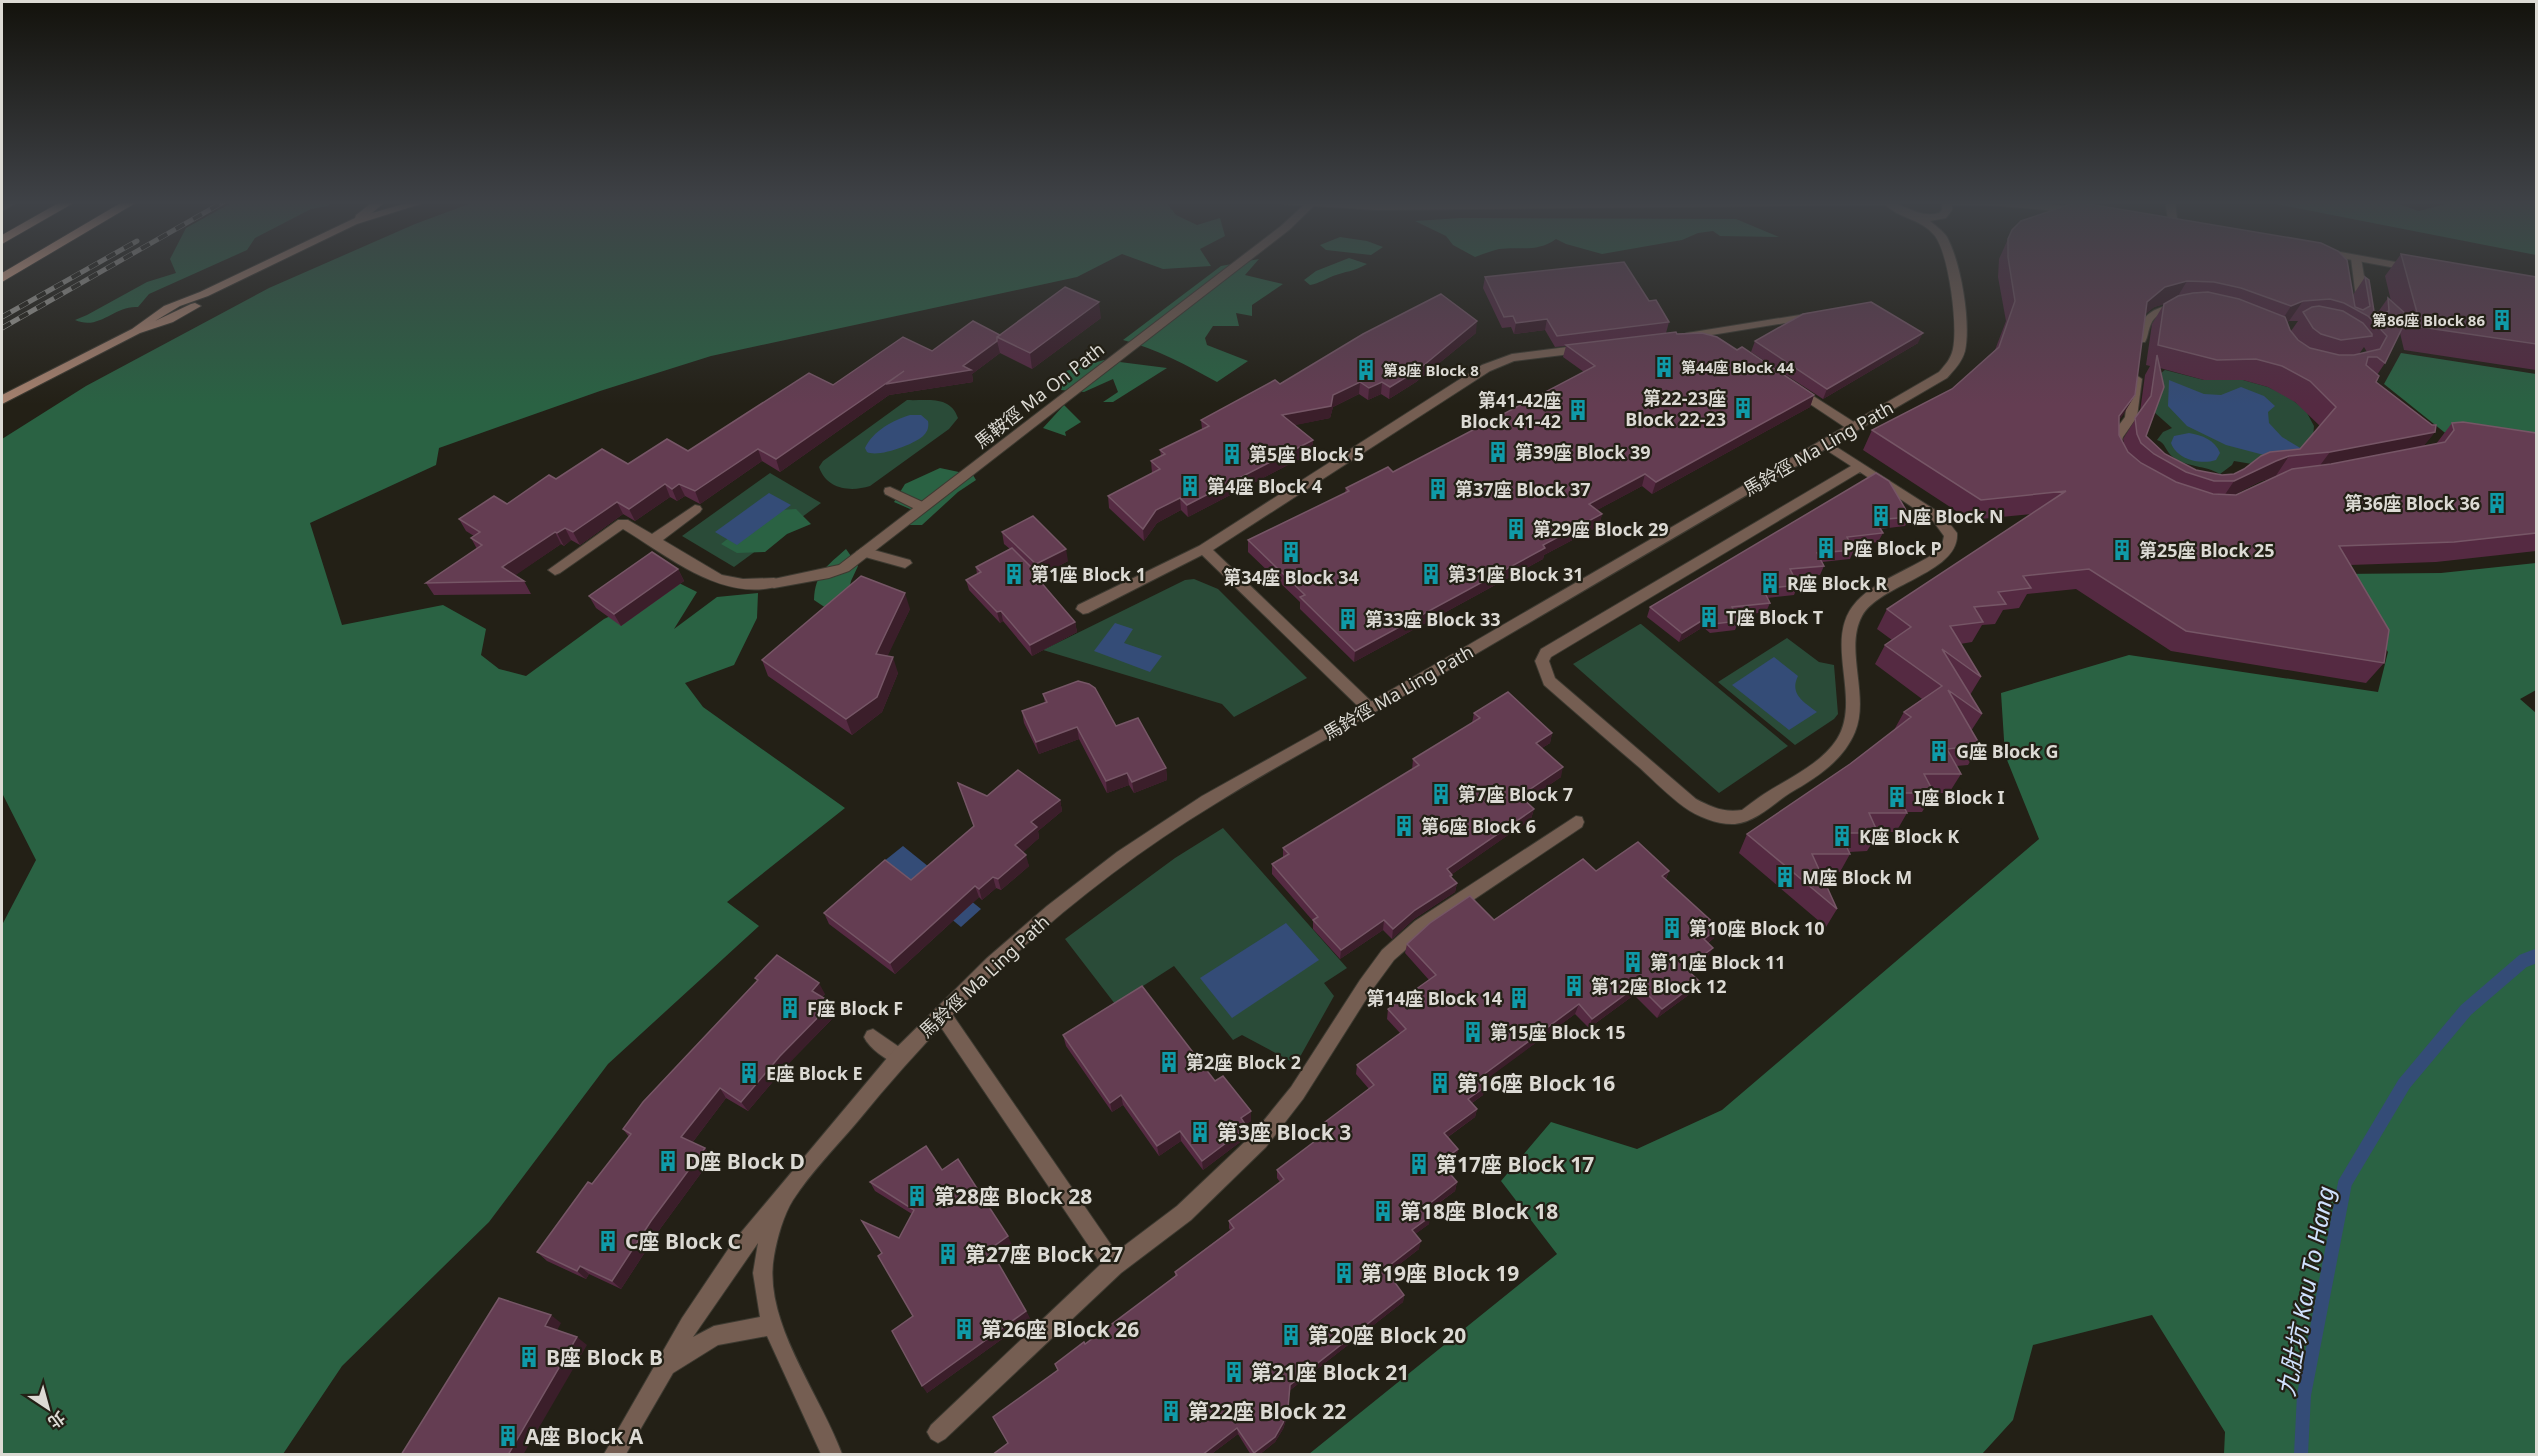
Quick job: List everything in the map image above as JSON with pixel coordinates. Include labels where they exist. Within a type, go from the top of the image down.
[{"type":"highway","points":[[2,278],[17,269]]},
{"type":"main road","points":[[2,400],[136,331],[168,320],[196,305],[204,294],[256,269]]},
{"type":"street","name":"馬鞍徑 Ma On Path","points":[[555,570],[623,523],[718,579],[743,584],[774,583],[829,573],[844,567],[1232,269]]},
{"type":"street","name":"馬鈴徑 Ma Ling Path","points":[[614,1455],[664,1367],[713,1287],[740,1249],[898,1057],[1002,955],[1053,911],[1123,857],[1208,800],[1370,709],[1942,375],[1956,360],[1961,343],[1962,324],[1950,269]]},
{"type":"street","points":[[2358,269],[2365,318]]},
{"type":"street","points":[[2418,269],[2424,270]]},
{"type":"street","points":[[2118,459],[2114,452],[2114,441],[2118,432],[2128,425],[2131,416],[2144,322],[2163,308],[2193,307]]},
{"type":"street","points":[[1677,337],[1825,314]]},
{"type":"street","points":[[1711,333],[1730,346]]},
{"type":"street","points":[[1083,609],[1204,549],[1486,368],[1512,358],[1596,347]]},
{"type":"street","points":[[1788,384],[1853,427]]},
{"type":"street","points":[[1824,444],[1938,518],[1948,528],[1951,545],[1942,556],[1869,597],[1858,608],[1849,636],[1852,713],[1849,729],[1835,752],[1745,815],[1718,817],[1702,811],[1550,681],[1542,661],[1546,653],[1859,467]]},
{"type":"street","points":[[890,491],[922,507]]},
{"type":"street","points":[[654,540],[696,509]]},
{"type":"street","points":[[1204,549],[1370,709]]},
{"type":"street","points":[[863,552],[905,563]]},
{"type":"street","points":[[938,1432],[1114,1266],[1184,1213],[1258,1142],[1297,1093],[1366,985],[1388,956],[1421,926],[1576,822]]},
{"type":"street","points":[[942,1014],[1114,1266]]},
{"type":"street","points":[[873,1037],[898,1057]]},
{"type":"street","name":"馬鈴徑 Ma Ling Path","points":[[783,1198],[766,1246],[763,1282],[774,1324],[832,1455]]},
{"type":"street","name":"馬鈴徑 Ma Ling Path","points":[[664,1367],[714,1336],[774,1324]]},
{"type":"green space","points":[[174,269],[205,269],[149,294],[138,307],[129,307],[92,322],[84,323],[75,320],[147,282],[176,273]]},
{"type":"green space","points":[[312,269],[1093,269],[1077,277],[711,356],[600,391],[439,448],[436,465],[310,523],[342,625],[443,605],[486,629],[481,655],[499,669],[526,676],[604,619],[679,583],[697,592],[674,629],[717,597],[758,593],[757,618],[734,665],[685,683],[703,707],[845,808],[727,902],[759,926],[608,1064],[489,1222],[342,1366],[283,1454],[2,1454],[2,925],[36,860],[2,793],[2,439],[86,386],[269,288]]},
{"type":"green space","points":[[1217,269],[1250,269],[1245,275],[1283,284],[1252,305],[1252,316],[1236,313],[1239,326],[1213,326],[1205,338],[1207,345],[1248,361],[1217,382],[1160,353],[1123,340]]},
{"type":"green space","points":[[1358,269],[1310,285],[1304,280],[1316,271]]},
{"type":"green space","points":[[2401,353],[2536,374],[2536,450],[2449,436],[2384,384]]},
{"type":"green space","points":[[1104,360],[1167,368],[1113,402],[1103,402],[1118,392],[1113,379],[1084,392],[1061,390],[1066,371]]},
{"type":"green space","points":[[2165,370],[2204,380],[2243,380],[2268,387],[2289,397],[2306,411],[2314,426],[2313,437],[2328,455],[2258,465],[2234,461],[2220,474],[2179,461],[2170,455],[2162,443],[2157,440],[2163,432],[2172,428],[2154,412],[2156,377]]},
{"type":"green space","points":[[907,400],[944,402],[950,406],[958,418],[949,429],[870,486],[848,489],[828,481],[819,467],[823,461]]},
{"type":"green space","points":[[1064,405],[1081,422],[1065,432],[1066,436],[1043,428]]},
{"type":"green space","points":[[940,468],[973,475],[976,480],[958,492],[922,525],[909,525],[910,509],[894,502],[905,484]]},
{"type":"green space","points":[[770,473],[821,503],[734,567],[682,536]]},
{"type":"green space","points":[[796,509],[811,524],[787,534],[765,552],[737,553],[721,544],[763,511]]},
{"type":"green space","points":[[846,549],[858,566],[851,581],[846,602],[826,608],[814,600],[817,583],[823,571]]},
{"type":"green space","points":[[2536,563],[2536,690],[2520,699],[2536,713],[2536,1454],[2224,1454],[2225,1432],[2152,1315],[2033,1345],[2013,1420],[1982,1454],[1309,1454],[1557,1254],[1501,1181],[1551,1122],[1637,1149],[1722,1110],[2039,839],[2005,755],[2001,693],[2129,655],[2378,692],[2388,652],[2355,601],[2341,574],[2441,573]]},
{"type":"green space","points":[[1194,579],[1218,589],[1307,678],[1234,717],[1222,704],[1043,650],[1185,580]]},
{"type":"green space","points":[[1640,624],[1788,746],[1719,793],[1573,664]]},
{"type":"green space","points":[[1787,638],[1819,662],[1834,665],[1838,714],[1795,745],[1718,682]]},
{"type":"green space","points":[[1223,828],[1347,968],[1324,983],[1334,996],[1296,1064],[1242,1035],[1233,1040],[1174,966],[1115,1004],[1065,939],[1175,858]]},
{"type":"water","points":[[2169,380],[2204,394],[2221,395],[2241,387],[2264,396],[2275,406],[2268,412],[2269,423],[2282,437],[2302,449],[2264,455],[2226,445],[2187,426],[2168,406]]},
{"type":"water","points":[[910,415],[921,415],[928,421],[928,428],[920,439],[897,449],[879,453],[867,452],[865,448],[878,431]]},
{"type":"water","points":[[2189,433],[2211,441],[2218,448],[2220,453],[2216,460],[2203,462],[2190,460],[2178,454],[2171,443],[2174,436]]},
{"type":"water","points":[[769,493],[791,505],[737,545],[715,532]]},
{"type":"water","points":[[1115,623],[1133,629],[1124,643],[1162,656],[1150,672],[1094,651]]},
{"type":"water","points":[[1774,657],[1798,676],[1795,688],[1799,697],[1817,712],[1789,730],[1732,685]]},
{"type":"water","points":[[903,846],[981,909],[961,927],[883,862]]},
{"type":"water","points":[[1286,923],[1319,960],[1232,1018],[1200,978]]},
{"type":"building","points":[[1560,269],[1628,269],[1649,301],[1656,300],[1669,322],[1557,336],[1547,319],[1516,323],[1513,316],[1504,317],[1485,277]]},
{"type":"building","points":[[2010,269],[2349,269],[2355,307],[2363,310],[2370,306],[2365,277],[2369,280],[2374,311],[2382,314],[2389,311],[2388,298],[2408,316],[2385,363],[2377,357],[2368,357],[2366,365],[2379,376],[2376,382],[2432,425],[2436,425],[2435,432],[2330,452],[2289,456],[2234,481],[2214,481],[2186,472],[2154,454],[2141,443],[2135,418],[2151,396],[2157,355],[2164,387],[2146,436],[2165,454],[2196,470],[2222,475],[2234,474],[2270,452],[2300,449],[2336,407],[2310,381],[2282,366],[2256,359],[2217,360],[2158,345],[2164,304],[2178,296],[2208,292],[2239,299],[2285,317],[2290,330],[2298,340],[2310,348],[2339,355],[2354,355],[2380,349],[2387,336],[2368,316],[2344,303],[2330,299],[2303,301],[2291,306],[2241,288],[2214,282],[2187,281],[2165,287],[2147,302],[2135,395],[2119,416],[2119,435],[2128,452],[2141,463],[2176,482],[2213,494],[2236,495],[2292,469],[2331,464],[2445,442],[2454,430],[2452,423],[2463,422],[2536,433],[2536,533],[2454,542],[2339,546],[2389,630],[2384,663],[2186,631],[2089,569],[2023,576],[2031,588],[1998,592],[2006,604],[1974,607],[1983,622],[1950,626],[1981,677],[1942,649],[1982,714],[1948,690],[1980,745],[1947,749],[1961,774],[1924,774],[1934,793],[1897,793],[1907,813],[1869,813],[1878,833],[1840,833],[1850,854],[1812,854],[1837,909],[1747,834],[1850,764],[1911,717],[1904,712],[1942,686],[1885,645],[1911,627],[1887,609],[2066,491],[1981,500],[1872,430],[1952,389],[1999,347],[2015,301]]},
{"type":"building","points":[[2405,269],[2489,269],[2536,277],[2536,344],[2421,327]]},
{"type":"building","points":[[1065,287],[1099,302],[1030,353],[997,337]]},
{"type":"building","points":[[1441,294],[1477,321],[1418,370],[1390,387],[1382,382],[1369,388],[1360,382],[1333,395],[1331,406],[1282,415],[1313,440],[1187,505],[1180,498],[1156,510],[1143,529],[1108,496],[1160,469],[1151,461],[1165,454],[1160,450],[1209,426],[1201,420],[1275,380],[1280,384],[1363,334]]},
{"type":"building","points":[[1871,302],[1923,333],[1827,389],[1755,341],[1803,314]]},
{"type":"building","points":[[2319,306],[2343,311],[2363,323],[2372,336],[2341,340],[2321,334],[2313,328],[2303,312]]},
{"type":"building","points":[[973,321],[1000,335],[997,341],[963,366],[971,370],[886,384],[904,371],[776,459],[758,449],[695,491],[679,484],[672,489],[665,484],[629,509],[617,502],[573,532],[565,528],[555,532],[502,567],[524,581],[426,583],[482,545],[471,538],[480,532],[459,519],[494,496],[507,504],[549,475],[556,479],[602,449],[628,464],[667,439],[688,451],[809,373],[833,385],[903,337],[932,351]]},
{"type":"building","points":[[1676,332],[1677,334],[1702,333],[1717,337],[1737,350],[1742,347],[1814,395],[1656,482],[1645,474],[1589,504],[1602,514],[1543,545],[1545,548],[1355,651],[1300,597],[1305,595],[1248,540],[1349,491],[1346,488],[1388,467],[1393,472],[1595,366],[1566,345]]},
{"type":"building","points":[[1876,473],[1889,481],[1910,517],[1875,520],[1883,533],[1847,537],[1854,550],[1817,553],[1824,566],[1790,569],[1798,585],[1763,589],[1770,603],[1732,607],[1739,621],[1713,624],[1706,618],[1682,633],[1650,607]]},
{"type":"building","points":[[1033,516],[1066,549],[1036,564],[1002,532]]},
{"type":"building","points":[[1012,548],[1042,578],[1039,580],[1075,622],[1030,645],[1001,611],[997,612],[966,580],[981,572],[976,567]]},
{"type":"building","points":[[652,552],[678,569],[614,614],[589,596]]},
{"type":"building","points":[[861,576],[905,593],[876,654],[893,657],[877,697],[846,719],[762,660]]},
{"type":"building","points":[[1078,681],[1095,688],[1116,726],[1138,718],[1166,768],[1132,782],[1127,773],[1106,781],[1077,727],[1036,742],[1022,711],[1047,702],[1043,694]]},
{"type":"building","points":[[1508,692],[1552,733],[1536,743],[1563,767],[1520,796],[1534,809],[1447,869],[1457,883],[1415,910],[1393,929],[1384,920],[1341,950],[1313,920],[1318,917],[1272,864],[1289,854],[1283,848],[1419,765],[1413,759],[1480,718],[1474,713]]},
{"type":"building","points":[[1018,770],[1060,800],[1031,822],[1037,827],[1015,845],[1026,855],[998,879],[993,877],[979,889],[975,886],[890,963],[824,913],[885,860],[911,880],[974,826],[958,783],[987,796]]},
{"type":"building","points":[[1638,842],[1669,871],[1662,876],[1719,928],[1704,939],[1713,948],[1685,968],[1699,981],[1662,1009],[1638,985],[1592,1019],[1579,1004],[1479,1078],[1486,1086],[1468,1099],[1477,1109],[1444,1133],[1458,1149],[1440,1162],[1457,1182],[1424,1208],[1431,1216],[1412,1230],[1421,1241],[1385,1269],[1404,1295],[1290,1385],[1288,1408],[1275,1437],[1254,1453],[1237,1428],[1202,1455],[992,1455],[1008,1443],[993,1417],[1058,1370],[1055,1364],[1177,1275],[1175,1272],[1234,1228],[1229,1221],[1284,1179],[1277,1170],[1327,1132],[1321,1125],[1374,1085],[1357,1065],[1406,1029],[1388,1009],[1436,975],[1407,944],[1430,923],[1470,896],[1494,920],[1583,859],[1596,871]]},
{"type":"building","points":[[777,955],[819,983],[812,991],[832,1003],[780,1056],[741,1102],[720,1088],[681,1137],[705,1148],[651,1221],[612,1281],[580,1266],[577,1271],[537,1252],[588,1182],[592,1184],[631,1134],[623,1129],[643,1102],[758,980],[755,978]]},
{"type":"building","points":[[1142,986],[1215,1081],[1223,1076],[1251,1111],[1241,1118],[1247,1127],[1202,1161],[1180,1131],[1157,1146],[1121,1095],[1110,1103],[1063,1035]]},
{"type":"building","points":[[926,1146],[942,1170],[958,1159],[1008,1236],[990,1249],[1026,1311],[922,1386],[892,1331],[913,1316],[878,1256],[882,1253],[862,1221],[899,1238],[914,1210],[870,1182]]},
{"type":"building","points":[[499,1298],[551,1315],[545,1326],[577,1337],[508,1455],[401,1455]]},
{"type":"waterway","name":"九肚坑 Kau To Hang","points":[[2301,1454],[2304,1395],[2345,1183],[2404,1084],[2466,1010],[2523,961],[2536,956]]},
{"type":"railway","points":[[2,317],[87,269]]},
{"type":"railway","points":[[2,328],[106,269]]},
{"type":"place","name":"第86座 Block 86","points":[[2502,320]]},
{"type":"place","name":"第44座 Block 44","points":[[1664,367]]},
{"type":"place","name":"第8座 Block 8","points":[[1366,370]]},
{"type":"place","name":"第22-23座 Block 22-23","points":[[1743,408]]},
{"type":"place","name":"第41-42座 Block 41-42","points":[[1578,410]]},
{"type":"place","name":"第39座 Block 39","points":[[1498,452]]},
{"type":"place","name":"第5座 Block 5","points":[[1232,454]]},
{"type":"place","name":"第4座 Block 4","points":[[1190,486]]},
{"type":"place","name":"第37座 Block 37","points":[[1438,489]]},
{"type":"place","name":"第36座 Block 36","points":[[2497,503]]},
{"type":"place","name":"N座 Block N","points":[[1881,516]]},
{"type":"place","name":"第29座 Block 29","points":[[1516,529]]},
{"type":"place","name":"P座 Block P","points":[[1826,548]]},
{"type":"place","name":"第25座 Block 25","points":[[2122,550]]},
{"type":"place","name":"第34座 Block 34","points":[[1291,552]]},
{"type":"place","name":"第1座 Block 1","points":[[1014,574]]},
{"type":"place","name":"第31座 Block 31","points":[[1431,574]]},
{"type":"place","name":"R座 Block R","points":[[1770,583]]},
{"type":"place","name":"T座 Block T","points":[[1709,617]]},
{"type":"place","name":"第33座 Block 33","points":[[1348,619]]},
{"type":"place","name":"G座 Block G","points":[[1939,751]]},
{"type":"place","name":"第7座 Block 7","points":[[1441,794]]},
{"type":"place","name":"I座 Block I","points":[[1897,797]]},
{"type":"place","name":"第6座 Block 6","points":[[1404,826]]},
{"type":"place","name":"K座 Block K","points":[[1842,836]]},
{"type":"place","name":"M座 Block M","points":[[1785,877]]},
{"type":"place","name":"第10座 Block 10","points":[[1672,928]]},
{"type":"place","name":"第11座 Block 11","points":[[1633,962]]},
{"type":"place","name":"第12座 Block 12","points":[[1574,986]]},
{"type":"place","name":"第14座 Block 14","points":[[1519,998]]},
{"type":"place","name":"F座 Block F","points":[[790,1008]]},
{"type":"place","name":"第15座 Block 15","points":[[1473,1032]]},
{"type":"place","name":"第2座 Block 2","points":[[1169,1062]]},
{"type":"place","name":"E座 Block E","points":[[749,1073]]},
{"type":"place","name":"第16座 Block 16","points":[[1440,1083]]},
{"type":"place","name":"第3座 Block 3","points":[[1200,1132]]},
{"type":"place","name":"D座 Block D","points":[[668,1161]]},
{"type":"place","name":"第17座 Block 17","points":[[1419,1164]]},
{"type":"place","name":"第28座 Block 28","points":[[917,1196]]},
{"type":"place","name":"第18座 Block 18","points":[[1383,1211]]},
{"type":"place","name":"C座 Block C","points":[[608,1241]]},
{"type":"place","name":"第27座 Block 27","points":[[948,1254]]},
{"type":"place","name":"第19座 Block 19","points":[[1344,1273]]},
{"type":"place","name":"第26座 Block 26","points":[[964,1329]]},
{"type":"place","name":"第20座 Block 20","points":[[1291,1335]]},
{"type":"place","name":"B座 Block B","points":[[529,1357]]},
{"type":"place","name":"第21座 Block 21","points":[[1234,1372]]},
{"type":"place","name":"第22座 Block 22","points":[[1171,1411]]},
{"type":"place","name":"A座 Block A","points":[[508,1436]]}]
